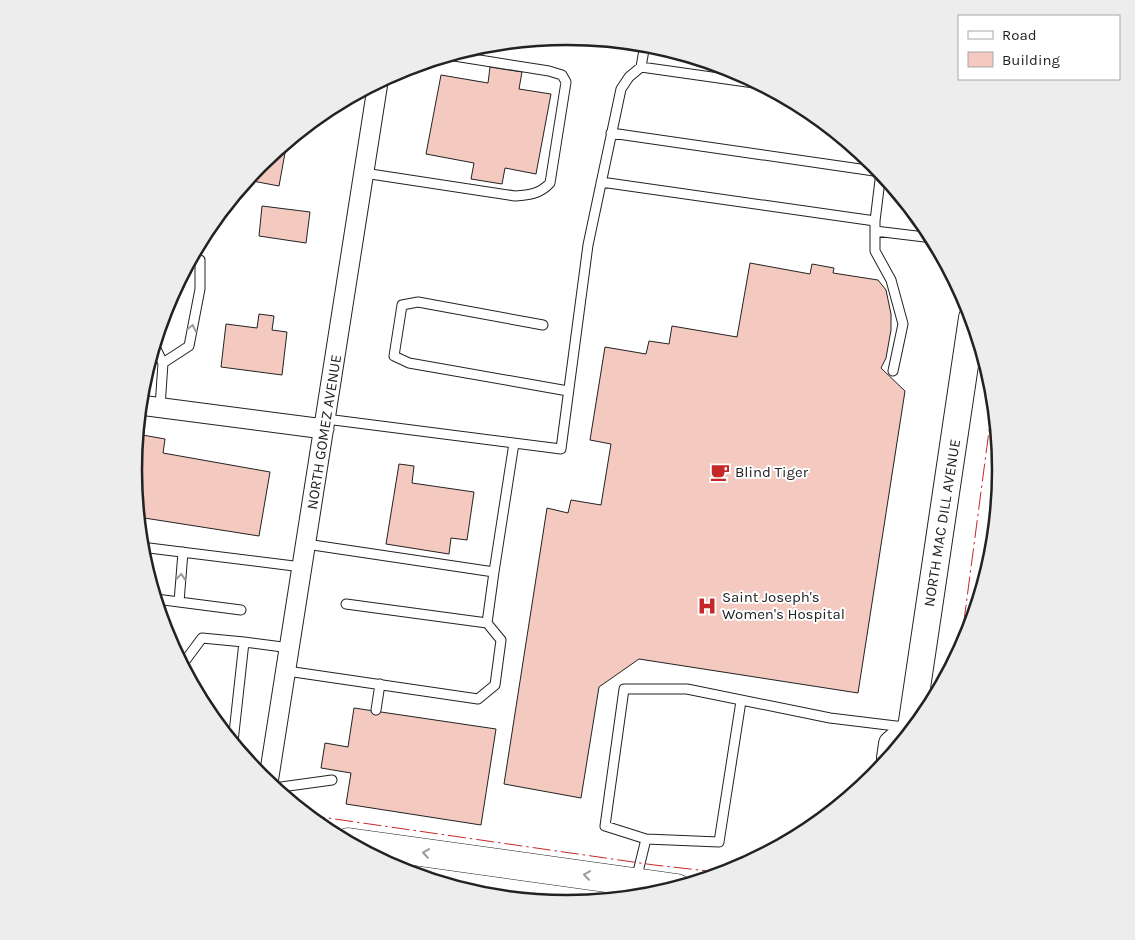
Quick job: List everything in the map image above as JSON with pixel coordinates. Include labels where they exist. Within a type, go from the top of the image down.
[{"type":"main road","points":[[368,845],[658,885]]},
{"type":"street","name":"NORTH GOMEZ AVENUE","points":[[270,773],[377,91]]},
{"type":"street","name":"NORTH MAC DILL AVENUE","points":[[914,716],[970,333]]},
{"type":"street","points":[[148,405],[325,424]]},
{"type":"lane","points":[[325,424],[560,449],[588,245],[611,133],[621,89],[629,77],[641,67],[644,52]]},
{"type":"lane","points":[[364,173],[515,196],[543,191],[550,183],[566,82],[562,75],[549,71],[464,58]]},
{"type":"lane","points":[[641,67],[738,81]]},
{"type":"lane","points":[[611,133],[869,170]]},
{"type":"lane","points":[[601,182],[875,221]]},
{"type":"lane","points":[[880,182],[874,231],[875,251],[891,280],[903,324],[893,371]]},
{"type":"lane","points":[[874,231],[923,237]]},
{"type":"lane","points":[[163,364],[188,346],[200,289],[200,260],[198,259]]},
{"type":"lane","points":[[542,325],[418,302],[402,304],[394,356],[409,363],[568,391]]},
{"type":"lane","points":[[159,354],[163,364],[160,407]]},
{"type":"lane","points":[[487,624],[514,443]]},
{"type":"lane","points":[[306,544],[494,572]]},
{"type":"lane","points":[[150,548],[303,567]]},
{"type":"lane","points":[[179,602],[183,552]]},
{"type":"lane","points":[[163,600],[241,610]]},
{"type":"lane","points":[[287,670],[478,699],[495,686],[501,640],[487,624],[346,604]]},
{"type":"lane","points":[[187,659],[202,638],[290,648]]},
{"type":"lane","points":[[234,734],[244,642]]},
{"type":"lane","points":[[376,710],[380,684]]},
{"type":"lane","points":[[741,700],[719,842],[646,839],[605,826],[624,689],[687,690],[741,700],[830,718],[906,728]]},
{"type":"lane","points":[[284,787],[332,780]]},
{"type":"lane","points":[[635,882],[646,839]]},
{"type":"building","points":[[490,67],[522,72],[519,89],[551,94],[536,174],[505,168],[502,184],[471,179],[474,163],[426,154],[441,75],[488,83]]},
{"type":"building","points":[[285,152],[279,186],[256,182]]},
{"type":"building","points":[[262,206],[310,212],[306,243],[259,236]]},
{"type":"building","points":[[750,263],[810,274],[812,264],[834,268],[833,273],[878,280],[886,290],[891,314],[891,330],[886,358],[881,368],[905,391],[858,693],[639,659],[599,687],[581,798],[504,784],[547,508],[568,513],[571,500],[601,505],[611,444],[590,440],[605,347],[646,354],[649,341],[669,344],[672,326],[737,337]]},
{"type":"building","points":[[259,314],[274,316],[272,330],[287,332],[282,375],[221,367],[226,324],[257,328]]},
{"type":"building","points":[[144,435],[165,439],[163,453],[270,472],[259,536],[145,518],[142,470]]},
{"type":"building","points":[[399,464],[414,466],[412,483],[474,492],[467,540],[451,538],[449,554],[386,544]]},
{"type":"building","points":[[354,708],[496,729],[481,825],[346,804],[351,773],[321,768],[325,743],[348,747]]},
{"type":"power","points":[[964,624],[990,424]]},
{"type":"power","points":[[323,817],[707,871]]},
{"type":"place","name":"Blind Tiger","points":[[720,472]]},
{"type":"place","name":"Saint Joseph's Women's Hospital","points":[[707,606]]}]
